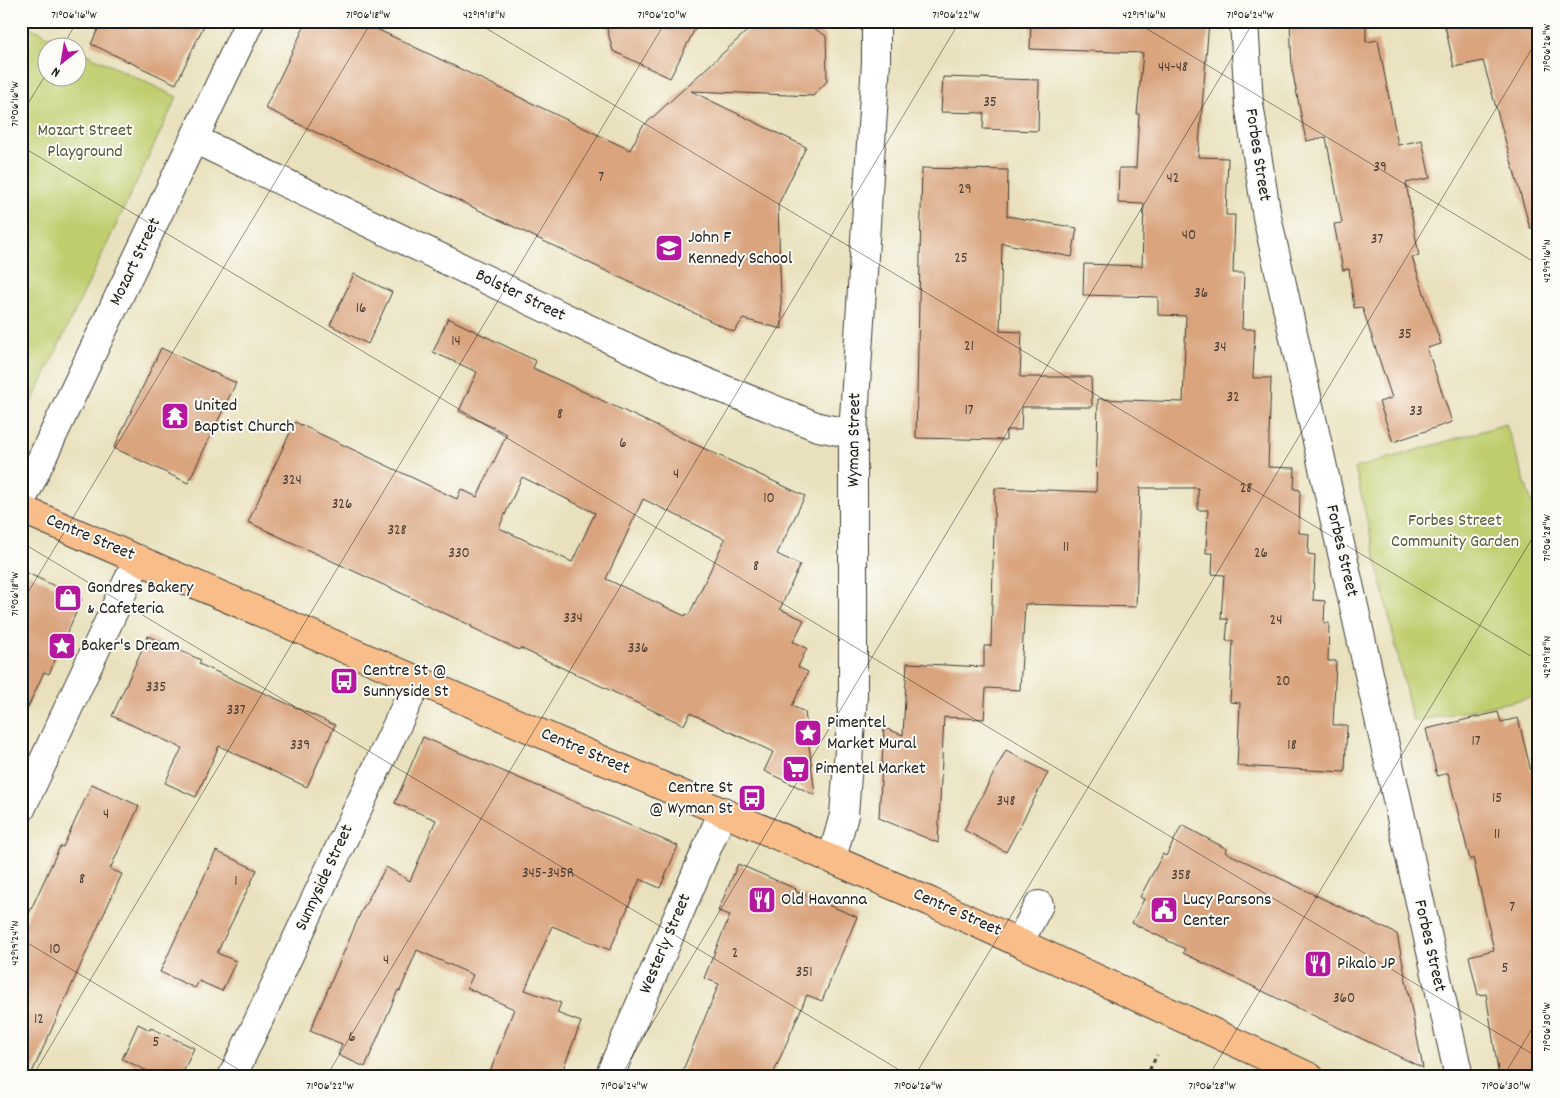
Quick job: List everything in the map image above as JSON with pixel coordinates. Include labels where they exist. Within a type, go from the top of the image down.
[{"type":"main road","name":"Centre Street","points":[[21,508],[832,858],[1020,941],[1310,1077]]},
{"type":"street","name":"Mozart Street","points":[[21,502],[250,21]]},
{"type":"street","name":"Wyman Street","points":[[832,858],[844,814],[853,696],[853,434],[876,62],[876,21]]},
{"type":"street","name":"Forbes Street","points":[[1244,21],[1250,104],[1267,217],[1459,1077]]},
{"type":"street","name":"Bolster Street","points":[[194,139],[666,366],[818,427],[853,434]]},
{"type":"street","points":[[21,809],[138,559]]},
{"type":"street","name":"Sunnyside Street","points":[[232,1077],[418,680]]},
{"type":"street","name":"Westerly Street","points":[[610,1077],[723,812]]},
{"type":"street","points":[[1020,941],[1039,905]]},
{"type":"path","points":[[1146,1077],[1157,1055]]},
{"type":"green space","name":"Mozart Street Playground","points":[[21,23],[53,38],[38,38],[38,88],[88,88],[88,55],[177,97],[21,425]]},
{"type":"green space","name":"Forbes Street Community Garden","points":[[1506,424],[1539,525],[1539,696],[1413,722],[1355,468]]},
{"type":"building","points":[[102,21],[206,21],[176,84],[91,44]]},
{"type":"building","points":[[307,21],[360,21],[630,150],[642,127],[758,21],[804,22],[826,36],[827,81],[813,96],[691,91],[806,147],[778,205],[782,329],[743,319],[734,332],[265,108]]},
{"type":"building","points":[[605,21],[699,21],[670,78],[613,51]]},
{"type":"building","points":[[1031,21],[1209,21],[1198,157],[1228,158],[1226,215],[1235,215],[1233,273],[1244,273],[1242,329],[1255,329],[1253,378],[1271,378],[1268,467],[1295,468],[1294,489],[1300,490],[1299,533],[1309,534],[1308,554],[1315,555],[1313,600],[1325,601],[1324,623],[1329,623],[1328,661],[1336,661],[1333,725],[1347,725],[1345,772],[1237,766],[1240,703],[1230,702],[1233,641],[1226,641],[1228,619],[1221,619],[1224,575],[1212,574],[1213,553],[1206,553],[1208,510],[1198,510],[1198,488],[1140,488],[1136,607],[1025,604],[1020,690],[986,688],[984,719],[944,717],[938,843],[879,818],[884,728],[903,735],[907,663],[984,667],[984,646],[991,646],[995,488],[1096,492],[1098,399],[1183,402],[1186,316],[1158,315],[1158,297],[1083,295],[1084,264],[1142,266],[1144,204],[1118,203],[1119,168],[1136,168],[1139,114],[1137,114],[1143,53],[1030,49]]},
{"type":"building","points":[[1290,21],[1366,21],[1366,42],[1378,40],[1398,145],[1422,140],[1430,178],[1406,183],[1419,256],[1412,257],[1441,344],[1427,348],[1452,422],[1393,442],[1379,402],[1392,398],[1362,307],[1354,308],[1349,269],[1343,270],[1334,224],[1342,223],[1326,137],[1306,141],[1292,69]]},
{"type":"building","points":[[1444,21],[1539,21],[1539,227],[1530,228],[1483,61],[1454,67]]},
{"type":"building","points":[[943,77],[1039,80],[1038,131],[983,129],[984,113],[941,112]]},
{"type":"building","points":[[922,168],[1008,170],[1007,216],[1077,228],[1072,257],[1002,243],[1000,331],[1022,332],[1020,377],[1091,377],[1092,407],[1022,407],[1021,430],[1006,430],[1006,440],[916,438]]},
{"type":"building","points":[[354,274],[392,292],[368,344],[330,325]]},
{"type":"building","points":[[448,318],[536,361],[533,368],[805,496],[777,554],[800,565],[780,609],[804,620],[793,642],[807,648],[798,667],[808,672],[792,706],[805,712],[815,795],[764,771],[773,752],[690,713],[684,725],[520,648],[519,650],[472,626],[248,522],[295,422],[457,499],[461,489],[477,497],[507,434],[459,411],[477,372],[433,352]],"holes":[[[522,477],[595,513],[572,562],[499,528]],[[643,499],[725,539],[689,615],[686,614],[685,616],[606,579]]]},
{"type":"building","name":"United Baptist Church","points":[[161,348],[236,383],[188,483],[114,448]]},
{"type":"building","points":[[21,570],[82,599],[49,674],[44,672],[21,722]]},
{"type":"building","points":[[148,636],[201,660],[199,664],[335,725],[307,787],[219,746],[196,797],[165,783],[182,748],[112,716]]},
{"type":"building","points":[[1498,712],[1501,722],[1518,718],[1531,771],[1539,769],[1539,1077],[1499,1077],[1486,994],[1478,995],[1469,956],[1494,950],[1473,858],[1470,860],[1448,773],[1437,776],[1426,729]]},
{"type":"building","points":[[423,737],[678,846],[660,888],[640,879],[610,950],[552,926],[525,990],[561,1003],[557,1013],[581,1022],[560,1077],[488,1077],[514,1009],[467,988],[473,975],[417,950],[365,1067],[338,1055],[342,1044],[310,1031],[361,912],[386,867],[410,881],[436,820],[395,803]]},
{"type":"building","points":[[1006,750],[1048,773],[1006,852],[964,830]]},
{"type":"building","points":[[92,784],[139,806],[110,869],[122,874],[30,1077],[21,1077],[21,931],[60,846],[63,847]]},
{"type":"building","points":[[1182,825],[1227,849],[1225,852],[1397,934],[1423,1068],[1183,953],[1185,949],[1132,923],[1144,899],[1140,897],[1163,854],[1166,856]]},
{"type":"building","points":[[216,851],[257,870],[217,953],[236,961],[222,991],[199,981],[195,988],[160,972]]},
{"type":"building","points":[[738,864],[857,917],[822,1001],[807,995],[772,1077],[680,1077],[719,984],[704,978],[730,915],[718,911]]},
{"type":"building","points":[[138,1024],[194,1048],[181,1077],[160,1077],[122,1059]]},
{"type":"place","name":"John F Kennedy School","points":[[669,248]]},
{"type":"place","name":"United Baptist Church","points":[[175,416]]},
{"type":"place","name":"Gondres Bakery & Cafeteria","points":[[68,598]]},
{"type":"place","name":"Baker's Dream","points":[[62,646]]},
{"type":"place","name":"Centre St @ Sunnyside St","points":[[344,681]]},
{"type":"place","name":"Pimentel Market Mural","points":[[808,733]]},
{"type":"place","name":"Pimentel Market","points":[[796,769]]},
{"type":"place","name":"Centre St @ Wyman St","points":[[752,798]]},
{"type":"place","name":"Old Havanna","points":[[762,900]]},
{"type":"place","name":"Lucy Parsons Center","points":[[1164,910]]},
{"type":"place","name":"Pikalo JP","points":[[1318,964]]}]
